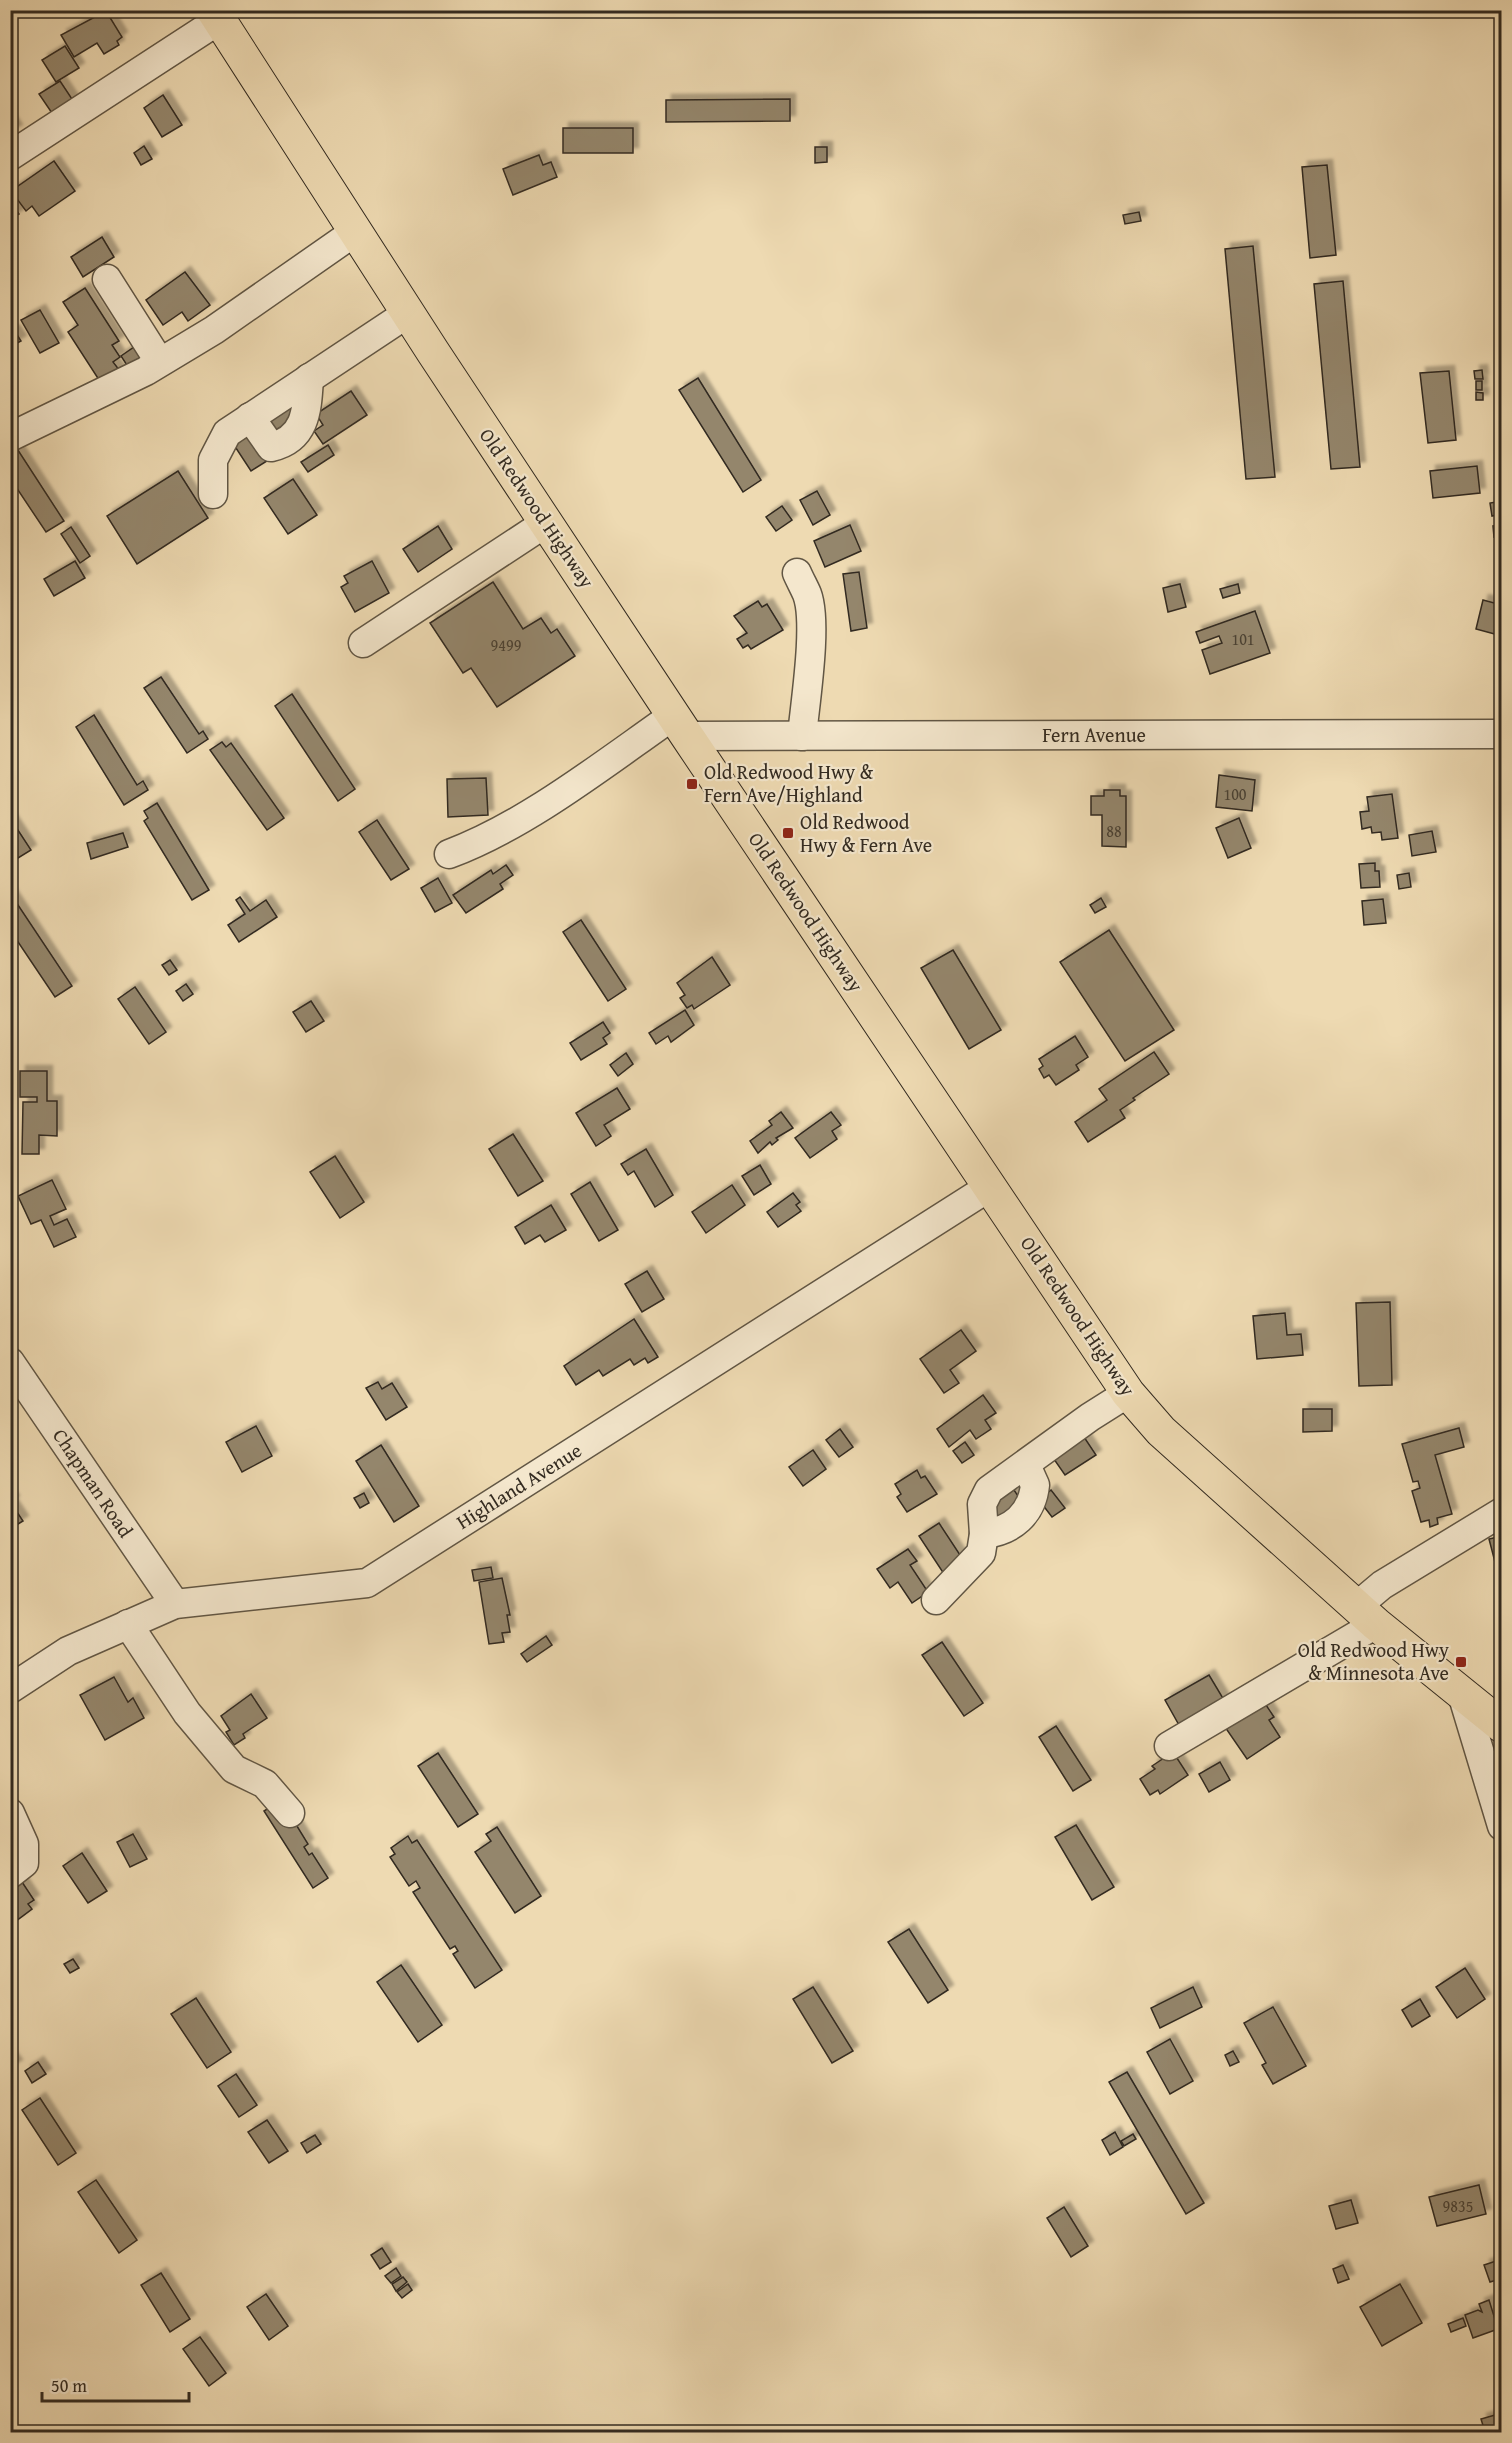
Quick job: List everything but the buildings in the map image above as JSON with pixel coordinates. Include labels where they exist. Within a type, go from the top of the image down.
[{"type":"main road","name":"Old Redwood Highway","points":[[216,15],[408,313],[680,726],[1128,1393],[1161,1431],[1366,1615],[1463,1697],[1502,1726]]},
{"type":"street","points":[[10,156],[216,15]]},
{"type":"street","points":[[10,437],[129,381],[214,330],[356,231]]},
{"type":"street","points":[[107,279],[159,361]]},
{"type":"street","points":[[213,494],[213,460],[226,433],[408,313]]},
{"type":"street","points":[[250,417],[267,444],[271,447],[278,446],[300,431],[305,421],[309,378]]},
{"type":"street","points":[[363,643],[547,522]]},
{"type":"street","points":[[796,573],[808,596],[809,612],[810,649],[802,736]]},
{"type":"street","points":[[449,854],[477,844],[572,786],[680,726]]},
{"type":"street","name":"Fern Avenue","points":[[680,726],[802,736],[1502,734]]},
{"type":"street","name":"Highland Avenue","points":[[10,1689],[68,1651],[175,1604],[367,1583],[991,1186]]},
{"type":"street","name":"Chapman Road","points":[[10,1362],[175,1604]]},
{"type":"street","points":[[936,1600],[981,1553],[984,1534],[982,1504],[989,1490],[1090,1417],[1128,1393]]},
{"type":"street","points":[[984,1534],[1008,1527],[1026,1514],[1035,1485],[1026,1465]]},
{"type":"street","points":[[1169,1746],[1366,1615],[1382,1585],[1502,1512]]},
{"type":"street","points":[[128,1624],[187,1713],[234,1769],[242,1775],[265,1784],[290,1813]]},
{"type":"street","points":[[1463,1697],[1502,1826]]},
{"type":"street","points":[[10,1813],[24,1844],[24,1863],[10,1874]]},
{"type":"place","name":"Old Redwood Hwy & Fern Ave/Highland","points":[[692,784]]},
{"type":"place","name":"Old Redwood Hwy & Fern Ave","points":[[788,833]]},
{"type":"place","name":"Old Redwood Hwy & Minnesota Ave","points":[[1461,1662]]}]
